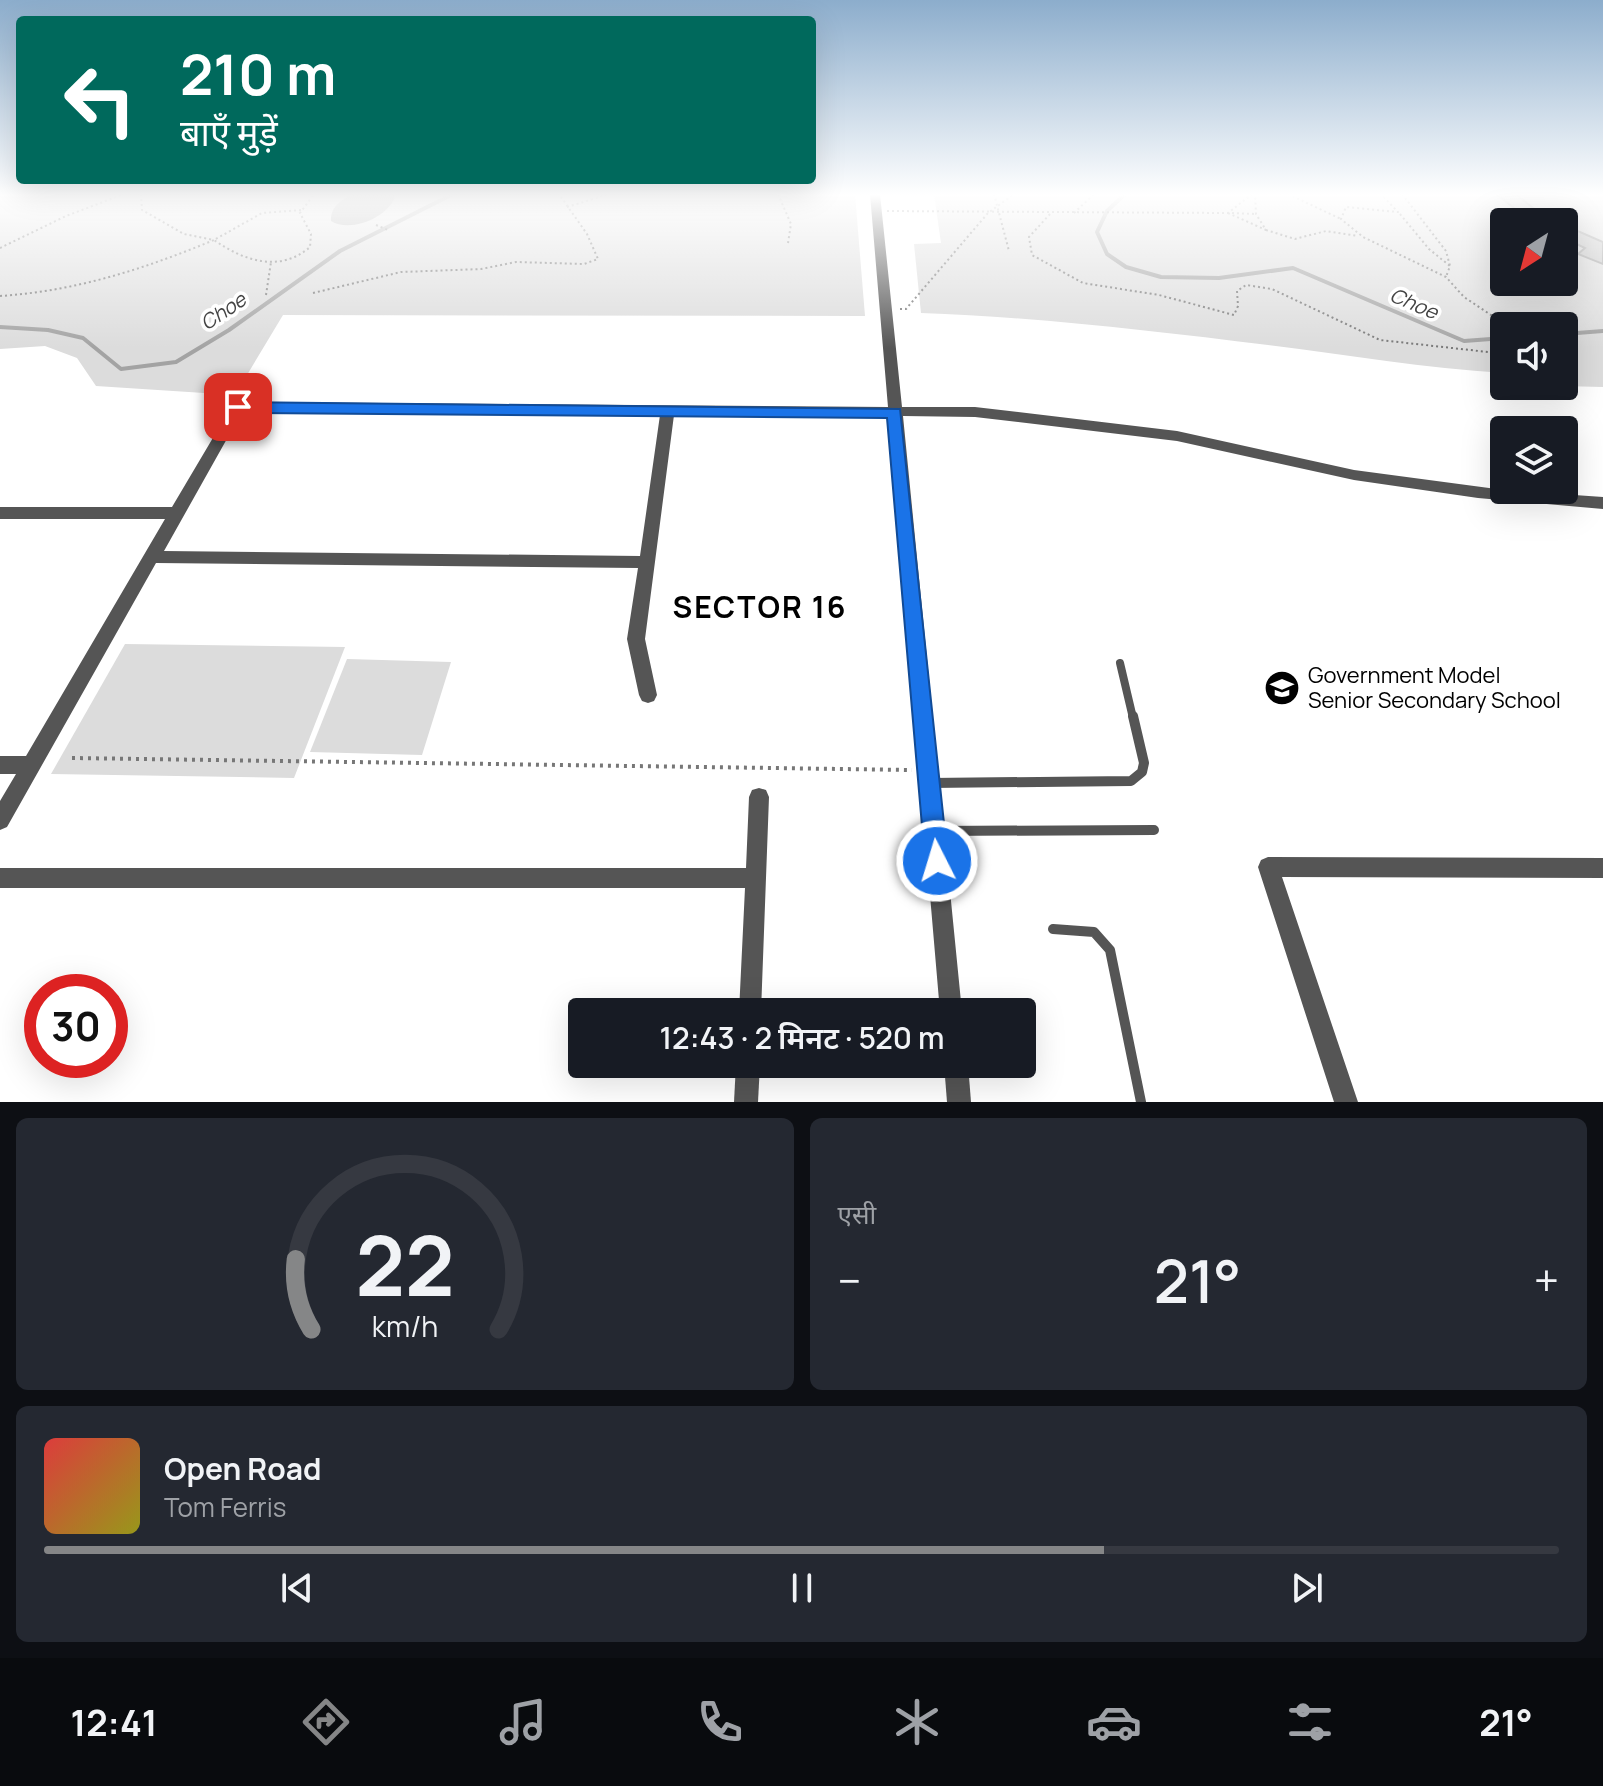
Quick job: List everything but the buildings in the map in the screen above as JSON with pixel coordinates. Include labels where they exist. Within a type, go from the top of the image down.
[{"type":"street","points":[[879,245],[950,998]]},
{"type":"street","points":[[0,820],[238,407],[975,412],[1177,436],[1354,475],[1478,492],[1603,503]]},
{"type":"street","points":[[648,695],[636,639],[668,411]]},
{"type":"street","points":[[0,513],[177,513]]},
{"type":"street","points":[[152,557],[646,562]]},
{"type":"street","points":[[0,765],[32,765]]},
{"type":"street","points":[[751,998],[759,797]]},
{"type":"street","points":[[1346,1102],[1268,867],[1603,868]]},
{"type":"street","points":[[0,878],[756,878]]},
{"type":"street","points":[[746,1102],[747,1078]]},
{"type":"street","points":[[957,1078],[959,1102]]},
{"type":"lane","points":[[928,777],[1131,781],[1142,772],[1144,763],[1120,663]]},
{"type":"lane","points":[[934,831],[1154,830]]},
{"type":"lane","points":[[1053,929],[1094,932],[1110,950],[1141,1102]]},
{"type":"path","points":[[0,296],[38,295],[76,288],[200,245]]},
{"type":"path","points":[[223,245],[239,255],[271,262],[296,259],[310,245]]},
{"type":"path","points":[[313,293],[401,272],[481,269],[516,262],[584,264],[598,259],[595,245]]},
{"type":"path","points":[[885,310],[906,309],[960,245]]},
{"type":"path","points":[[1007,245],[1009,251]]},
{"type":"path","points":[[1030,245],[1032,255],[1083,283],[1159,295],[1234,315],[1238,306],[1237,291],[1246,285],[1272,289],[1380,340],[1497,353],[1501,331],[1497,320],[1451,286],[1446,277],[1380,245]]},
{"type":"path","points":[[1426,245],[1450,266]]},
{"type":"path","points":[[1442,245],[1450,266],[1446,277]]},
{"type":"path","points":[[266,295],[271,262]]},
{"type":"path","points":[[72,758],[928,777]]},
{"type":"shaded area","points":[[0,245],[859,245],[865,316],[283,315],[235,395],[96,386],[77,358],[45,346],[0,349]]},
{"type":"shaded area","points":[[914,245],[1490,245],[1490,296],[1578,296],[1578,245],[1603,245],[1603,387],[1578,386],[1578,312],[1490,312],[1490,372],[1095,325],[921,313]]},
{"type":"shaded area","points":[[125,644],[345,647],[294,778],[51,774]]},
{"type":"shaded area","points":[[347,659],[451,662],[422,755],[310,752]]},
{"type":"waterway","name":"Choe","points":[[0,327],[48,330],[83,338],[121,369],[176,362],[229,330],[351,245]]},
{"type":"waterway","name":"Choe","points":[[1103,245],[1107,254],[1126,267],[1161,277],[1219,278],[1293,268],[1464,341],[1490,339]]},
{"type":"waterway","name":"Choe","points":[[1578,333],[1603,331]]},
{"type":"place","name":"Government Model Senior Secondary School","points":[[1282,688]]},
{"type":"district","name":"SECTOR 16","points":[[760,606]]},
{"type":"route","points":[[238,407],[894,413],[937,861]]}]
